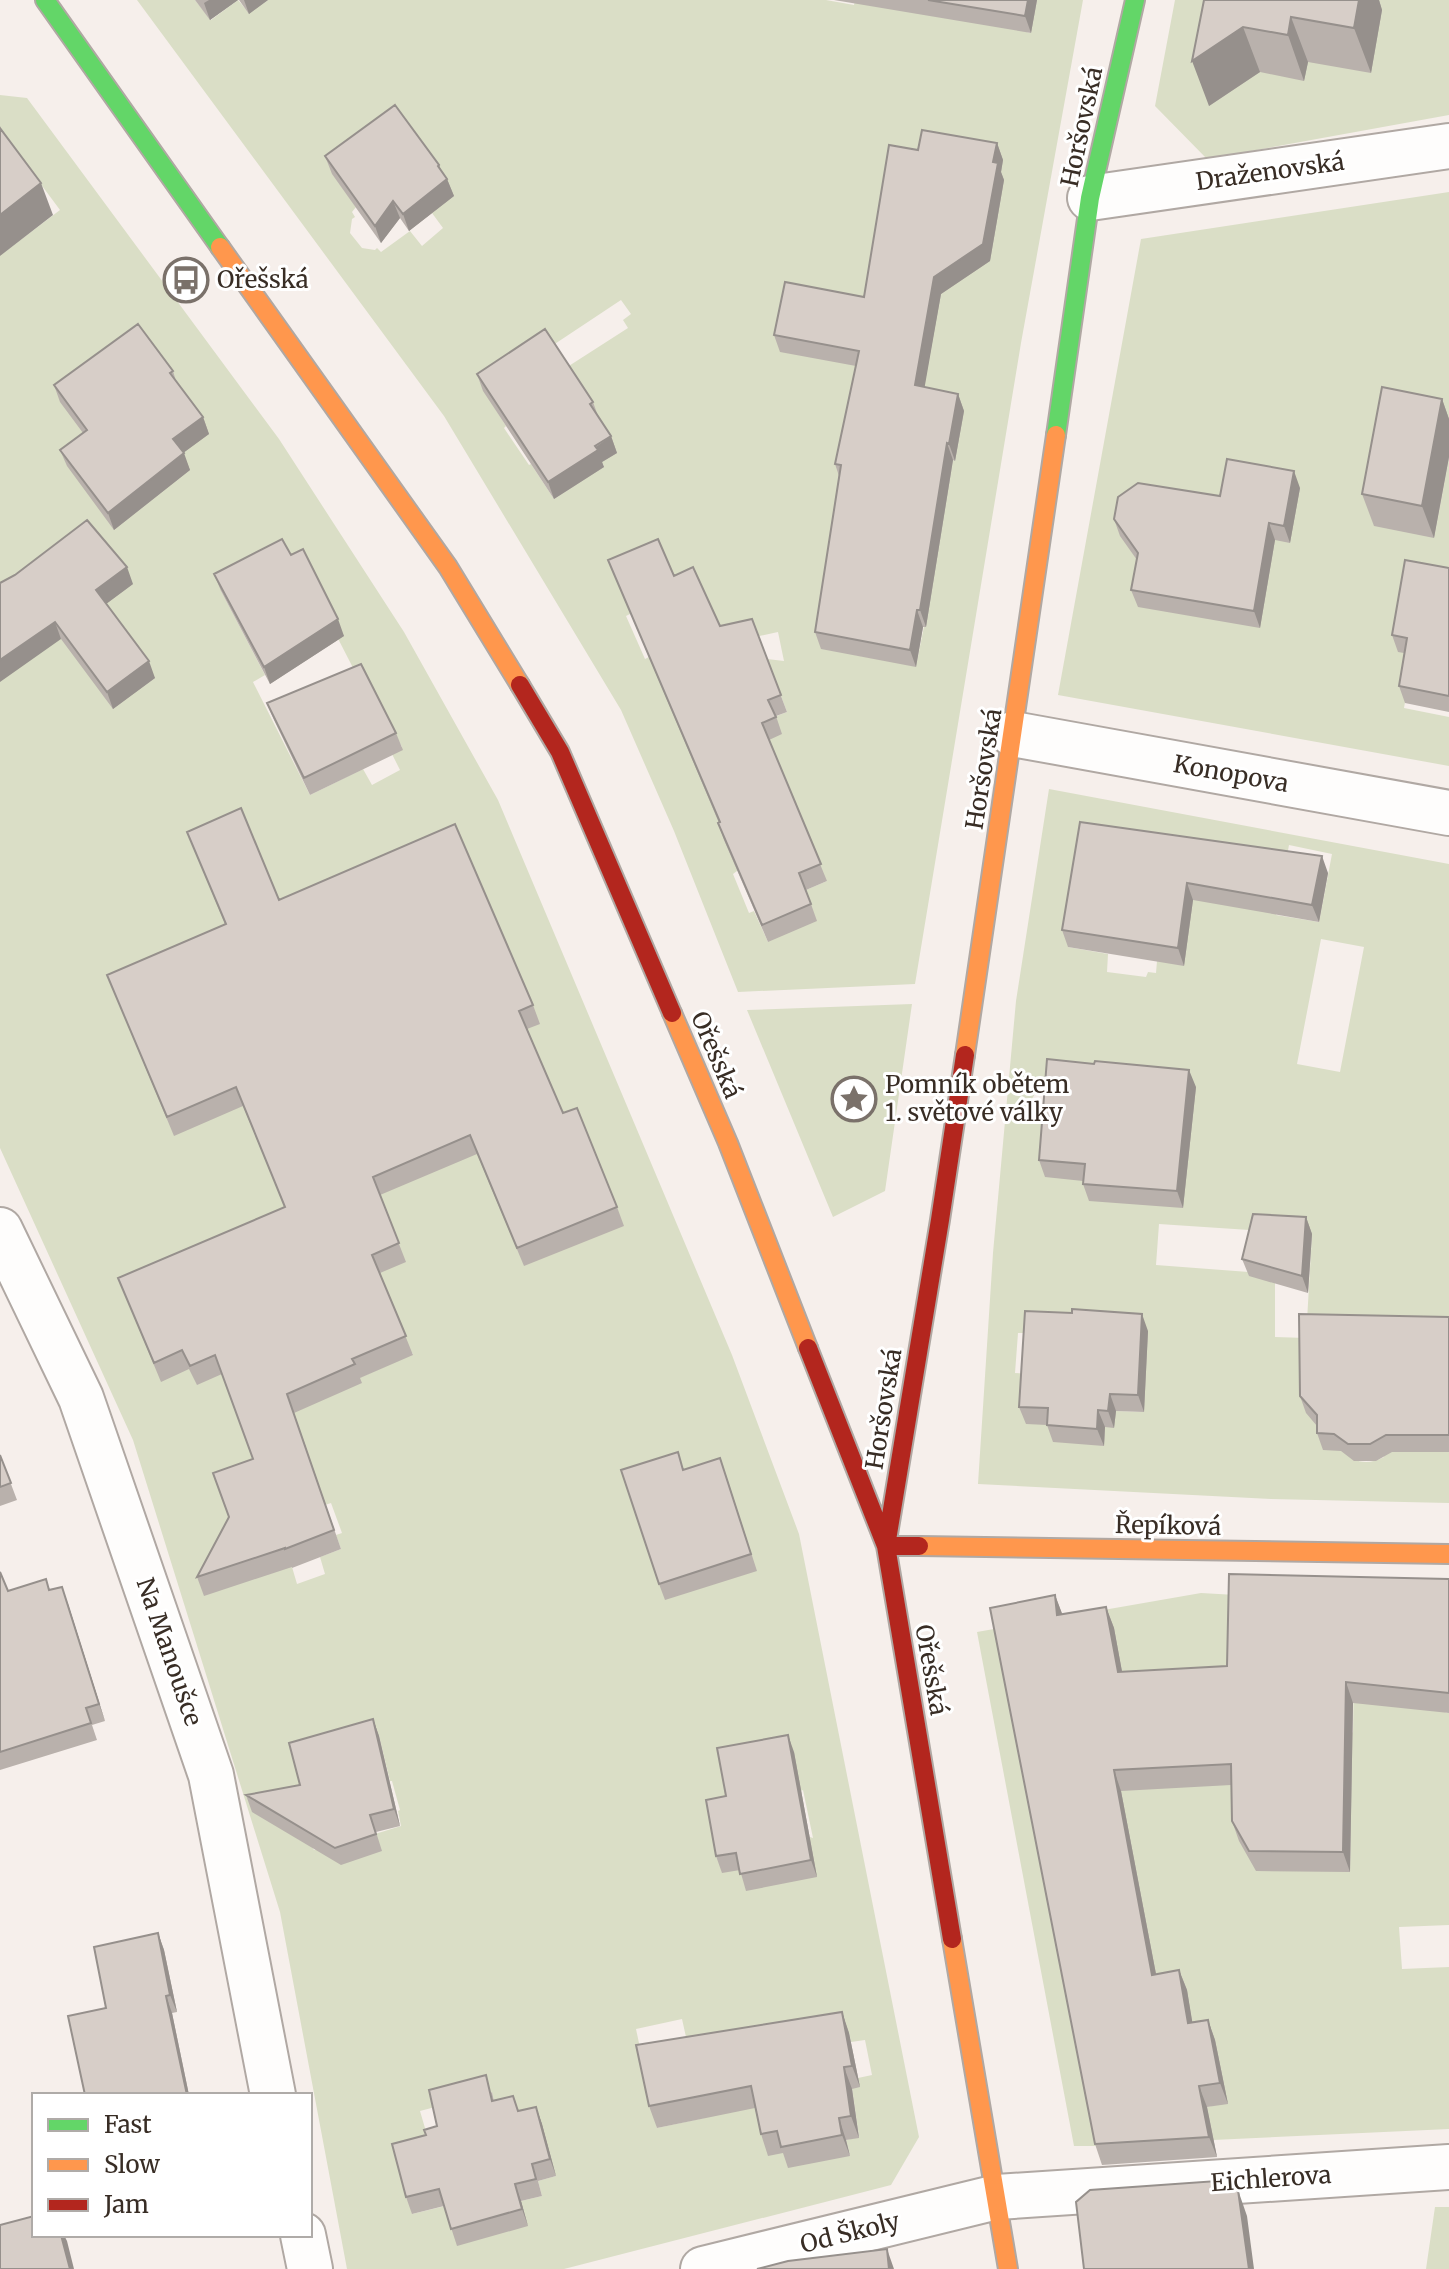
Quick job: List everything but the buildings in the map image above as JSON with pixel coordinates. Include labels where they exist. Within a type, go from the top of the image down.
[{"type":"street","name":"Ořešská","points":[[45,0],[448,567],[560,752],[728,1143],[886,1546],[1008,2269]]},
{"type":"street","name":"Horšovská","points":[[886,1546],[940,1220],[1090,198],[1135,0]]},
{"type":"street","name":"Draženovská","points":[[1090,198],[1449,146]]},
{"type":"street","name":"Konopova","points":[[1013,734],[1449,813]]},
{"type":"street","name":"Na Manoušce","points":[[0,1230],[81,1398],[211,1775],[273,2093]]},
{"type":"street","name":"Řepíková","points":[[886,1546],[1449,1554]]},
{"type":"street","name":"Eichlerova","points":[[997,2197],[1449,2167]]},
{"type":"street","name":"Od Školy","points":[[703,2269],[997,2197]]},
{"type":"street","points":[[303,2237],[310,2269]]},
{"type":"green space","points":[[137,0],[195,0],[211,20],[238,0],[249,13],[268,0],[826,0],[854,5],[855,0],[922,0],[1030,33],[1037,0],[1083,0],[1021,343],[915,984],[738,992],[674,831],[621,710],[444,416]],"holes":[[[332,173],[453,196],[432,213],[443,228],[422,246],[410,231],[381,252],[377,248],[362,248],[350,233],[355,217],[352,212],[356,207]],[[621,300],[631,314],[623,320],[628,328],[547,380],[604,466],[554,499],[504,428],[506,426],[484,391]],[[861,389],[955,461],[946,500]],[[933,582],[916,666],[855,655]],[[630,614],[727,643],[778,632],[784,661],[767,659],[787,712],[774,717],[649,657],[645,659],[626,616]],[[737,871],[827,881],[806,890],[768,942],[754,911],[749,913],[733,874]]]},
{"type":"green space","points":[[1175,0],[1229,0],[1260,72],[1308,62],[1330,0],[1449,0],[1449,115],[1207,159],[1155,106]]},
{"type":"green space","points":[[0,95],[27,98],[279,439],[404,632],[498,800],[732,1355],[799,1534],[919,2137],[891,2185],[564,2269],[347,2269],[280,1912],[133,1440],[0,1148],[0,253],[60,210],[37,179],[0,144]],"holes":[[[221,591],[330,623],[369,699],[376,697],[402,747],[392,754],[400,770],[372,785],[363,769],[310,795],[253,682],[265,675]],[[277,1188],[413,1354],[359,1378]],[[331,1503],[342,1533],[336,1535],[341,1549],[320,1557],[325,1574],[297,1584],[292,1567],[235,1535]],[[379,1736],[400,1810],[401,1826],[314,1850],[311,1845],[298,1839],[307,1802]],[[803,1790],[813,1838],[732,1813]],[[682,2019],[704,2118],[657,2128],[636,2029]],[[849,2033],[851,2042],[865,2040],[872,2075],[858,2078],[852,2089],[859,2137],[846,2140],[850,2156],[784,2152],[758,2102]],[[492,2092],[498,2118],[556,2176],[538,2181],[542,2196],[521,2201],[445,2206],[412,2214],[432,2152],[420,2111]]]},
{"type":"green space","points":[[1449,192],[1449,431],[1434,538],[1449,457],[1449,598],[1413,655],[1404,708],[1449,717],[1449,766],[1058,695],[1141,239]]},
{"type":"green space","points":[[1049,789],[1449,864],[1449,1334],[1341,1448],[1355,1460],[1372,1462],[1384,1457],[1384,1452],[1449,1448],[1449,1503],[1271,1499],[978,1484],[993,1253],[1016,1001]],"holes":[[[1289,845],[1332,854],[1319,922],[1276,915]],[[1069,937],[1184,965],[1157,961],[1156,973],[1148,972],[1146,977],[1107,972],[1108,954],[1068,947]],[[1321,939],[1364,947],[1340,1072],[1297,1064]],[[1038,1089],[1052,1091],[1118,1203],[1092,1181],[1050,1118],[1034,1117],[1030,1102]],[[1159,1224],[1312,1234],[1306,1338],[1275,1337],[1275,1274],[1156,1265]],[[1018,1333],[1032,1333],[1144,1412],[1116,1411],[1105,1427],[1103,1446],[1054,1425],[1029,1374],[1015,1373]]]},
{"type":"green space","points":[[912,1004],[885,1191],[833,1217],[747,1010]]},
{"type":"green space","points":[[1201,1593],[1236,1595],[1353,1733],[1355,1598],[1449,1713],[1449,1925],[1399,1927],[1402,1969],[1449,1967],[1449,2129],[1213,2140],[1207,2107],[1227,2103],[1196,2044],[1186,1990],[1098,2146],[1074,2146],[977,1632]],"holes":[[[1240,1812],[1351,1814],[1350,1872]]]},
{"type":"green space","points":[[1435,2207],[1449,2207],[1449,2269],[1426,2269]]},
{"type":"traffic: fast","points":[[45,0],[220,247]]},
{"type":"traffic: fast","points":[[1056,435],[1090,198],[1135,0]]},
{"type":"traffic: slow","points":[[220,247],[448,567],[520,685]]},
{"type":"traffic: slow","points":[[965,1055],[1056,435]]},
{"type":"traffic: slow","points":[[672,1013],[728,1143],[808,1348]]},
{"type":"traffic: slow","points":[[919,1546],[1449,1554]]},
{"type":"traffic: slow","points":[[952,1939],[1008,2269]]},
{"type":"traffic: jam","points":[[520,685],[560,752],[672,1013]]},
{"type":"traffic: jam","points":[[919,1546],[886,1546],[965,1055]]},
{"type":"traffic: jam","points":[[808,1348],[886,1546],[952,1939]]},
{"type":"place","name":"Ořešská","points":[[186,280]]},
{"type":"place","name":"Pomník obětem 1. světové války","points":[[854,1099]]}]
